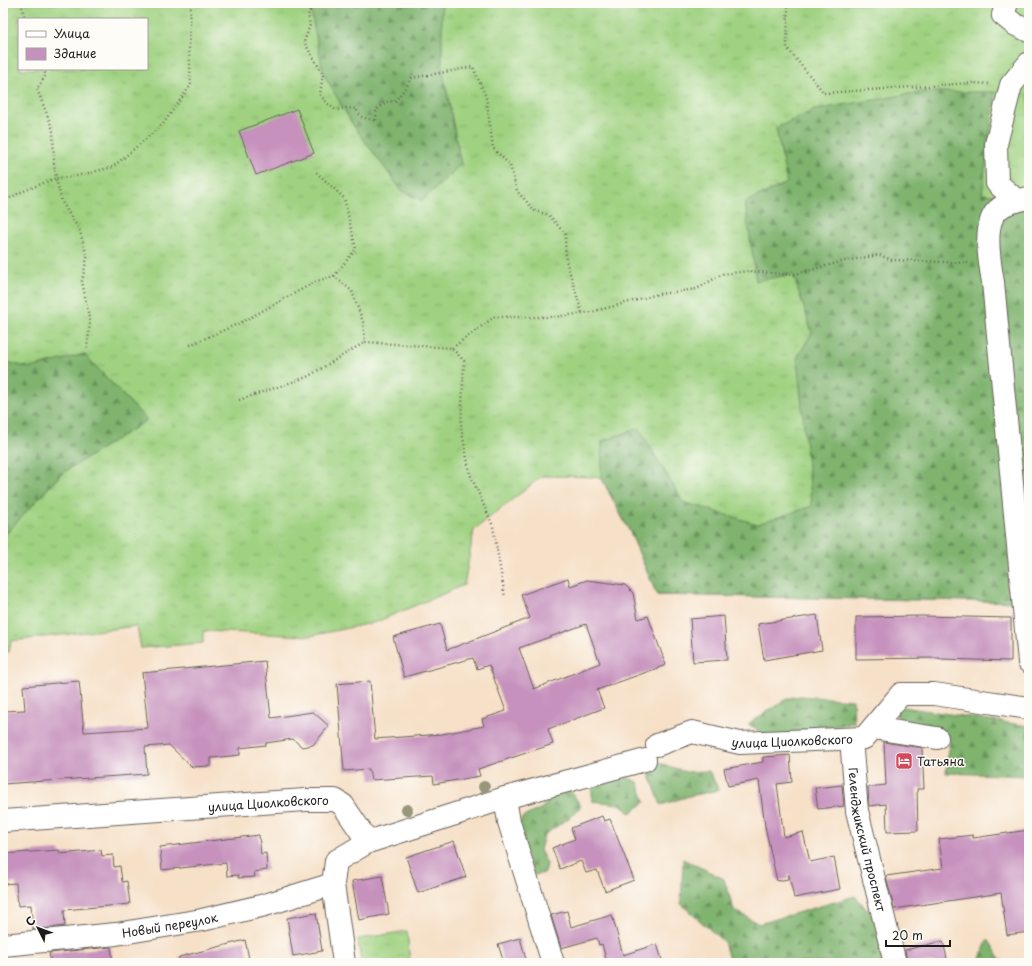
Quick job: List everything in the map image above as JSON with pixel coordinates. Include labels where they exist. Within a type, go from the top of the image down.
[{"type":"street","points":[[1007,3],[1003,15],[1014,24],[1029,31]]},
{"type":"street","points":[[1023,199],[997,183],[996,144],[1011,85],[1029,63]]},
{"type":"street","points":[[1023,199],[999,208],[990,221],[988,249],[994,290],[1029,662]]},
{"type":"street","name":"улица Циолковского","points":[[3,821],[298,800],[334,800],[343,805],[368,842],[651,752],[692,732],[740,743],[864,738],[901,694],[934,694],[1029,708]]},
{"type":"street","points":[[873,728],[938,738]]},
{"type":"street","name":"Геленджикский проспект","points":[[851,739],[857,811],[895,963]]},
{"type":"street","points":[[505,798],[509,822],[552,963]]},
{"type":"street","points":[[344,963],[333,884],[336,861],[368,842]]},
{"type":"street","name":"Новый переулок","points":[[3,945],[116,934],[202,920],[265,905],[333,884]]},
{"type":"path","points":[[21,3],[25,18]]},
{"type":"path","points":[[3,202],[21,192],[56,178],[72,177],[113,167],[163,124],[191,85],[189,46],[191,3]]},
{"type":"path","points":[[310,3],[308,7],[310,11],[308,15],[310,25],[304,42],[323,74],[320,95],[336,110],[347,108],[356,110],[361,117],[376,121],[376,110],[386,102],[395,101],[412,78],[473,67],[486,97],[493,148],[510,166],[517,191],[535,211],[549,215],[565,234],[566,260],[582,313]]},
{"type":"path","points":[[790,3],[788,6],[787,48],[824,93],[972,83],[1011,85]]},
{"type":"path","points":[[44,70],[46,75],[37,89],[53,130],[56,178],[62,202],[80,231],[87,257],[82,281],[90,323],[87,348]]},
{"type":"path","points":[[190,345],[242,322],[317,281],[334,276],[356,249],[344,198],[316,172]]},
{"type":"path","points":[[239,400],[307,377],[365,342],[452,348],[494,316],[554,317],[582,313],[659,294],[697,289],[722,274],[749,271],[792,275],[844,261],[880,255],[892,260],[975,264],[988,249]]},
{"type":"path","points":[[334,276],[352,291],[363,322],[365,342]]},
{"type":"path","points":[[452,348],[464,361],[461,427],[470,474],[493,526],[505,597]]},
{"type":"green space","points":[[3,3],[1029,3],[1029,602],[657,595],[631,534],[601,477],[542,476],[474,530],[464,585],[376,622],[310,636],[203,631],[203,643],[141,648],[137,626],[11,641],[9,652],[3,653],[3,537],[61,474],[146,420],[84,355],[30,368],[3,361]]},
{"type":"green space","points":[[304,3],[442,3],[442,67],[461,164],[422,201],[401,190],[353,125],[324,75],[311,13]]},
{"type":"green space","points":[[921,92],[995,92],[982,194],[1029,198],[1029,602],[657,595],[631,534],[601,477],[602,441],[639,428],[683,502],[757,524],[812,506],[797,358],[812,333],[793,274],[756,281],[745,202],[787,183],[776,128],[814,110]]},
{"type":"green space","points":[[84,354],[147,420],[61,474],[3,537],[3,361],[30,368]]},
{"type":"green space","points":[[801,696],[853,700],[854,723],[797,732],[769,739],[748,724],[788,698]]},
{"type":"green space","points":[[896,706],[1029,726],[1029,776],[946,773],[950,737],[909,725],[896,715]]},
{"type":"green space","points":[[657,762],[686,772],[709,771],[719,790],[689,796],[661,805],[649,773]]},
{"type":"green space","points":[[624,776],[638,782],[645,802],[630,813],[620,804],[592,801],[592,787],[605,779]]},
{"type":"green space","points":[[570,790],[581,806],[572,816],[544,835],[540,850],[547,864],[545,873],[534,875],[515,827],[523,817],[542,808],[556,792]]},
{"type":"green space","points":[[683,859],[724,879],[734,910],[759,924],[855,896],[902,948],[908,963],[730,963],[724,942],[681,904]]},
{"type":"green space","points":[[407,931],[410,963],[361,963],[358,939]]},
{"type":"green space","points":[[988,939],[1003,963],[978,963]]},
{"type":"building","points":[[297,109],[314,153],[256,175],[239,131]]},
{"type":"building","points":[[568,578],[570,586],[587,580],[625,585],[633,593],[638,619],[648,616],[666,665],[597,690],[604,708],[548,729],[553,744],[478,769],[480,776],[434,784],[433,776],[371,780],[369,769],[344,771],[337,684],[370,681],[375,739],[442,734],[484,726],[482,719],[506,711],[489,665],[477,669],[473,658],[404,677],[393,637],[440,624],[447,650],[530,618],[521,595]],"holes":[[[586,624],[600,663],[534,689],[519,648]]]},
{"type":"building","points":[[817,615],[822,650],[764,660],[758,624]]},
{"type":"building","points":[[724,616],[727,660],[693,662],[690,619]]},
{"type":"building","points":[[922,616],[1011,618],[1011,661],[940,658],[856,659],[856,617]]},
{"type":"building","points":[[265,661],[271,718],[313,712],[329,726],[313,745],[302,747],[293,739],[266,743],[266,745],[240,748],[240,755],[211,758],[211,766],[192,767],[169,745],[145,747],[147,774],[3,784],[3,711],[25,710],[23,686],[79,681],[84,732],[148,728],[142,673]]},
{"type":"building","points":[[884,742],[922,748],[924,789],[917,789],[918,831],[887,832],[886,804],[869,806],[868,787],[886,785]]},
{"type":"building","points":[[790,755],[792,782],[777,784],[784,837],[803,832],[810,862],[834,857],[840,889],[794,898],[789,875],[788,879],[777,881],[765,826],[759,780],[728,786],[724,769],[763,762],[763,757]]},
{"type":"building","points":[[842,785],[844,806],[818,809],[815,788]]},
{"type":"building","points":[[602,816],[604,821],[610,819],[634,880],[605,891],[597,870],[586,873],[581,861],[560,869],[552,848],[575,839],[571,828]]},
{"type":"building","points":[[1029,830],[1029,932],[1007,935],[1001,893],[894,909],[886,876],[943,868],[939,839],[973,835],[973,838]]},
{"type":"building","points":[[259,835],[261,854],[266,853],[267,870],[254,872],[255,877],[238,878],[238,875],[227,876],[226,863],[162,870],[160,847]]},
{"type":"building","points":[[454,841],[466,877],[418,893],[406,857]]},
{"type":"building","points":[[59,850],[60,854],[101,850],[102,856],[113,855],[114,867],[120,866],[122,882],[127,881],[130,904],[64,910],[65,926],[33,930],[31,905],[18,906],[16,883],[3,884],[3,854]]},
{"type":"building","points":[[382,876],[389,914],[359,920],[352,881]]},
{"type":"building","points":[[567,911],[571,927],[612,915],[623,955],[657,944],[663,963],[607,963],[602,944],[599,945],[597,938],[561,948],[551,915]]},
{"type":"building","points":[[316,913],[322,951],[293,956],[287,918]]},
{"type":"building","points":[[520,938],[527,963],[504,963],[498,944]]},
{"type":"building","points":[[245,940],[250,963],[179,963],[179,957]]},
{"type":"building","points":[[943,941],[948,963],[907,963],[905,950]]},
{"type":"building","points":[[111,947],[113,963],[51,963],[49,953]]},
{"type":"place","name":"Татьяна","points":[[904,761]]}]
